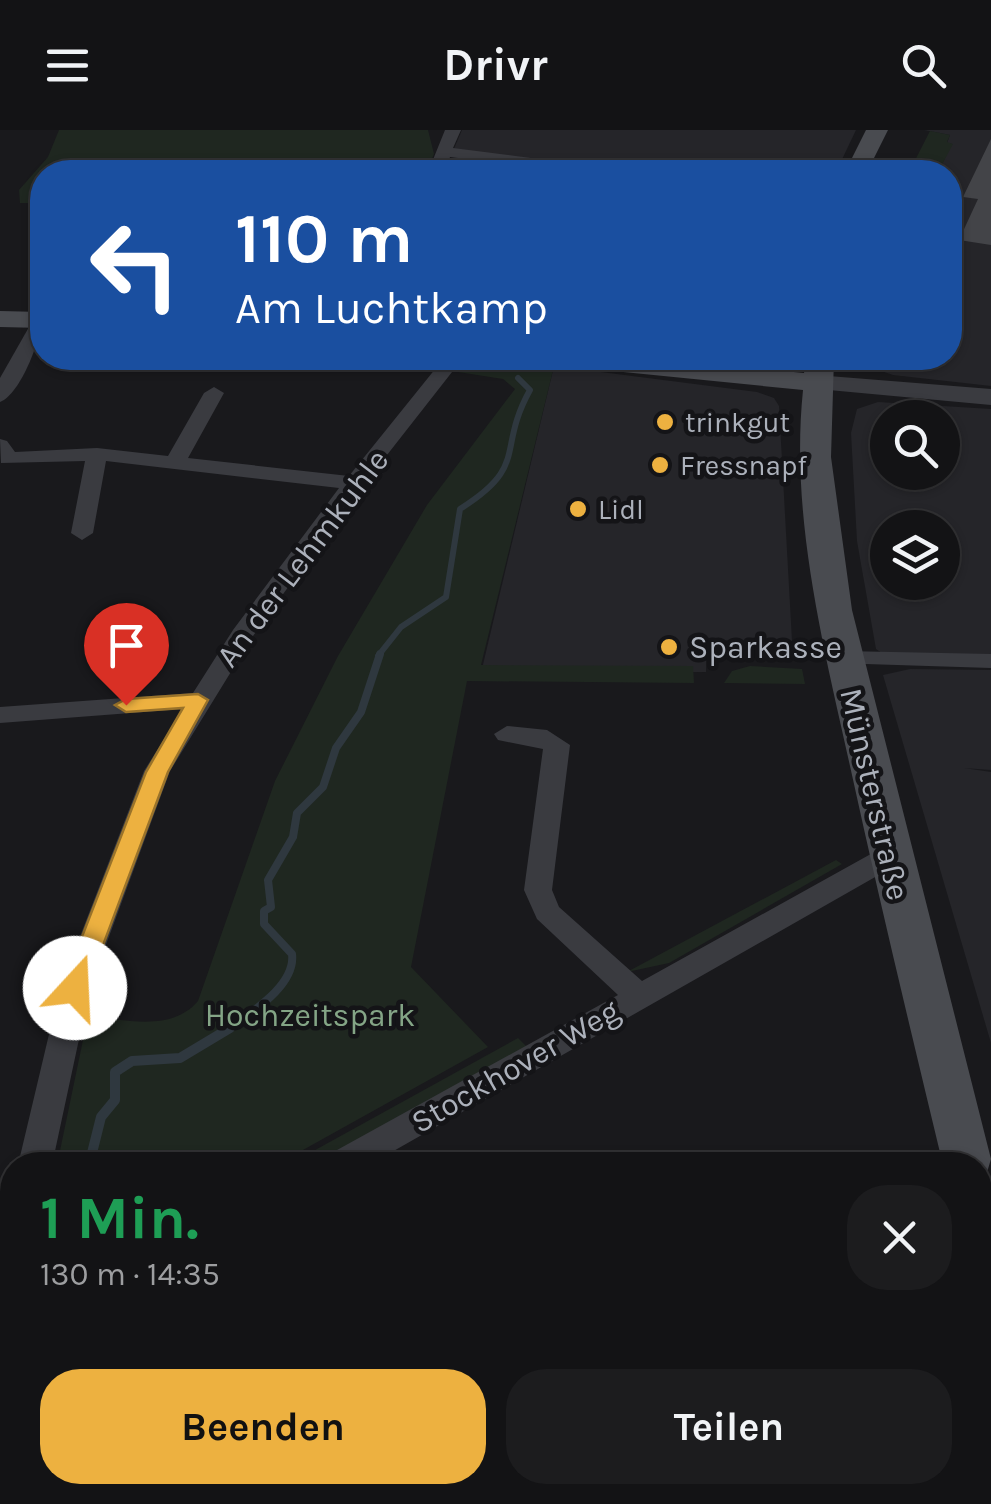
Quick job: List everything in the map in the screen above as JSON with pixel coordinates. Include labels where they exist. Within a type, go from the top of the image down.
[{"type":"main road","points":[[862,160],[878,130]]},
{"type":"main road","points":[[0,319],[30,320]]},
{"type":"main road","name":"Münsterstraße","points":[[818,370],[822,509],[843,658],[888,857],[965,1152]]},
{"type":"street","points":[[441,160],[453,130]]},
{"type":"street","points":[[444,152],[506,160]]},
{"type":"street","points":[[0,396],[30,342]]},
{"type":"street","name":"An der Lehmkuhle","points":[[38,1152],[75,988],[157,772],[198,700],[353,483],[422,402],[444,370]]},
{"type":"street","points":[[818,370],[991,396]]},
{"type":"street","points":[[176,460],[214,393]]},
{"type":"street","points":[[2,455],[97,454],[176,460],[353,483]]},
{"type":"street","points":[[82,533],[97,454]]},
{"type":"street","points":[[843,658],[991,661]]},
{"type":"street","points":[[0,714],[198,700]]},
{"type":"street","name":"Stockhover Weg","points":[[508,734],[538,736],[557,745],[538,890],[547,912],[639,996]]},
{"type":"street","name":"Stockhover Weg","points":[[363,1152],[888,857]]},
{"type":"shaded area","points":[[462,130],[856,130],[842,160],[525,160],[453,151]]},
{"type":"shaded area","points":[[924,130],[991,130],[991,386],[878,370],[962,370],[962,160],[944,160],[952,144],[947,143],[950,135]]},
{"type":"shaded area","points":[[553,370],[585,370],[757,392],[774,398],[779,406],[792,641],[706,640],[706,672],[481,673]]},
{"type":"shaded area","points":[[870,405],[870,490],[960,490],[960,407],[991,409],[991,655],[882,653],[876,649],[857,541],[851,433],[857,409]]},
{"type":"shaded area","points":[[910,669],[991,670],[991,770],[964,768],[991,772],[991,1043],[883,675]]},
{"type":"green space","points":[[59,130],[428,130],[434,154],[432,160],[45,160]]},
{"type":"green space","points":[[930,131],[950,135],[947,142],[953,144],[944,160],[915,160]]},
{"type":"green space","points":[[30,177],[30,203],[20,203],[19,190]]},
{"type":"green space","name":"Hochzeitspark","points":[[553,370],[481,665],[693,666],[694,683],[467,681],[411,967],[488,1047],[299,1152],[60,1152],[88,1016],[161,1021],[187,1011],[198,1001],[275,781],[338,656],[427,505],[515,389],[503,379],[458,372]]},
{"type":"green space","points":[[750,666],[802,669],[805,684],[724,683],[732,671]]},
{"type":"green space","points":[[836,860],[842,864],[669,963],[627,972]]},
{"type":"green space","points":[[518,1038],[527,1047],[338,1152],[312,1152]]},
{"type":"building","points":[[991,139],[991,245],[962,240],[978,199],[963,197]]},
{"type":"waterway","points":[[378,656],[401,627],[446,597],[460,509],[482,494],[504,468],[530,390],[518,378]]},
{"type":"waterway","points":[[229,1029],[270,998],[287,977],[292,954],[264,924],[264,911],[271,907],[268,880],[293,837],[297,813],[323,787],[336,748],[361,712],[380,654]]},
{"type":"waterway","points":[[92,1152],[101,1117],[115,1100],[115,1072],[132,1061],[180,1058],[229,1029]]},
{"type":"place","name":"trinkgut","points":[[665,422]]},
{"type":"place","name":"Fressnapf","points":[[660,465]]},
{"type":"place","name":"Lidl","points":[[578,509]]},
{"type":"place","name":"Sparkasse","points":[[669,647]]},
{"type":"route","points":[[75,988],[157,772],[198,700],[126,705]]}]
